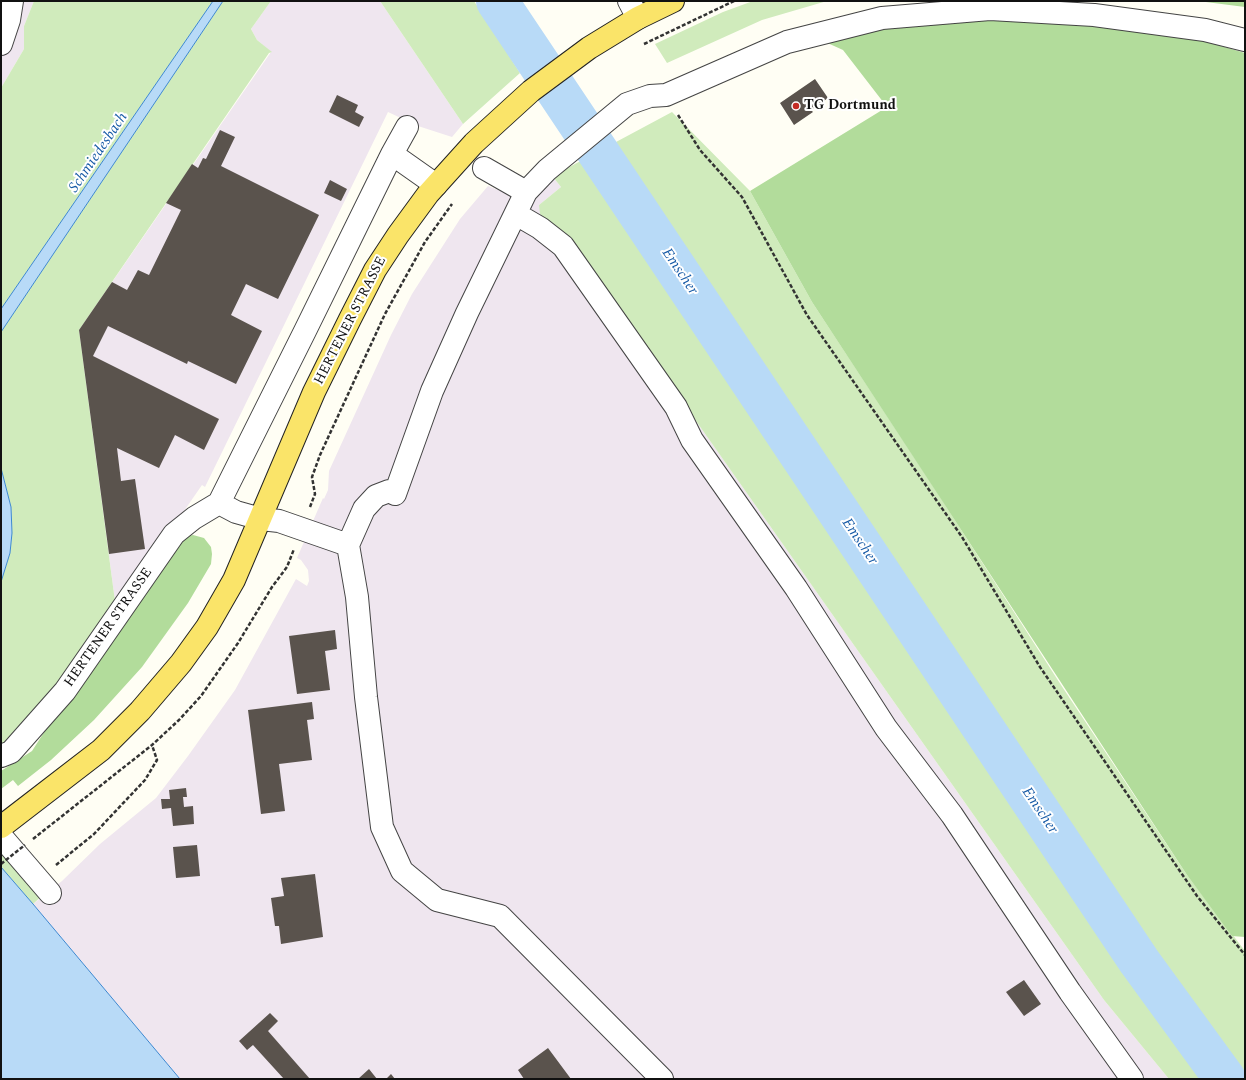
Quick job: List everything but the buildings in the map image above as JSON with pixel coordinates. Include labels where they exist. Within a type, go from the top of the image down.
[{"type":"main road","name":"HERTENER STRASSE","points":[[3,828],[101,750],[140,711],[181,663],[207,627],[234,580],[314,392],[375,270],[398,235],[436,185],[474,143],[504,114],[531,91],[590,48],[634,9],[673,1]]},
{"type":"lane","points":[[1,44],[9,20],[12,1]]},
{"type":"lane","points":[[662,1079],[500,916],[437,900],[402,871],[382,827],[366,697],[357,597],[348,545],[364,509],[376,496],[389,491],[395,494],[432,391],[467,313],[526,192],[547,170],[627,104],[650,96],[666,94],[787,42],[882,18],[990,9],[1094,15],[1205,30],[1245,40]]},
{"type":"lane","points":[[348,545],[279,521],[261,519],[236,512],[219,503],[392,154],[407,127]]},
{"type":"lane","points":[[392,154],[436,185]]},
{"type":"lane","points":[[484,168],[526,192]]},
{"type":"lane","points":[[516,214],[540,228],[563,246],[676,407],[692,440],[796,588],[886,728],[952,815],[1070,992],[1132,1079]]},
{"type":"lane","name":"HERTENER STRASSE","points":[[1,756],[12,752],[65,691],[174,534],[194,518],[219,503]]},
{"type":"lane","points":[[3,828],[44,886]]},
{"type":"path","points":[[640,46],[734,1]]},
{"type":"path","points":[[666,94],[700,150],[742,197],[807,315],[962,537],[1040,667],[1197,896],[1245,955]]},
{"type":"path","points":[[1,864],[152,745],[179,720],[218,673],[287,567],[314,494],[312,477],[320,455],[382,321],[425,242],[458,198]]},
{"type":"path","points":[[44,886],[145,780],[157,760],[152,745]]},
{"type":"shaded area","points":[[1,1],[34,1],[24,26],[24,49],[1,88]]},
{"type":"shaded area","points":[[271,1],[380,1],[463,124],[452,137],[418,126],[388,112],[205,487],[202,485],[116,609],[79,330],[271,52],[257,40],[251,29]]},
{"type":"shaded area","points":[[529,175],[553,177],[561,187],[539,205],[565,235],[1104,1000],[1169,1079],[180,1079],[33,904],[62,881],[100,844],[156,798],[235,690],[296,579],[307,586],[309,581],[308,570],[301,560],[297,558],[323,498],[324,499],[328,490],[329,471],[391,335],[412,294],[460,219],[488,186],[506,193],[520,180]]},
{"type":"green space","points":[[34,1],[213,1],[1,309],[1,88],[24,49],[24,26]]},
{"type":"green space","points":[[223,1],[271,1],[251,29],[257,40],[272,52],[269,53],[79,330],[116,609],[23,727],[1,746],[1,582],[10,553],[12,533],[11,507],[1,468],[1,332]]},
{"type":"green space","points":[[380,1],[474,1],[520,73],[463,124]]},
{"type":"green space","points":[[753,1],[827,1],[762,20],[667,63],[655,44],[723,12]]},
{"type":"green space","points":[[1198,1],[1245,1],[1245,7]]},
{"type":"green space","points":[[982,18],[1163,29],[1245,53],[1245,937],[1232,936],[1187,875],[812,302],[750,191],[887,107],[843,50],[823,41],[886,24]]},
{"type":"green space","points":[[672,112],[750,191],[812,302],[1061,685],[1187,875],[1245,951],[1245,1079],[1169,1079],[1104,1000],[565,235],[540,214],[539,205],[561,187],[553,177]]},
{"type":"green space","points":[[193,535],[204,538],[211,547],[211,564],[188,603],[142,667],[94,720],[51,760],[18,786],[13,780],[1,789],[1,771],[32,751],[61,706],[177,547],[187,536]]},
{"type":"green space","points":[[1,844],[44,894],[33,904],[1,867]]},
{"type":"water","points":[[213,1],[223,1],[1,332],[1,309]]},
{"type":"water","points":[[1,468],[11,507],[12,533],[10,553],[1,582]]},
{"type":"water","points":[[1,867],[33,904],[180,1079],[1,1079]]},
{"type":"waterway","name":"Emscher","points":[[497,1],[1139,961],[1225,1079]]},
{"type":"place","name":"TG Dortmund","points":[[796,106]]},
{"type":"water label","name":"Schmiedesbach","points":[[99,153]]}]
